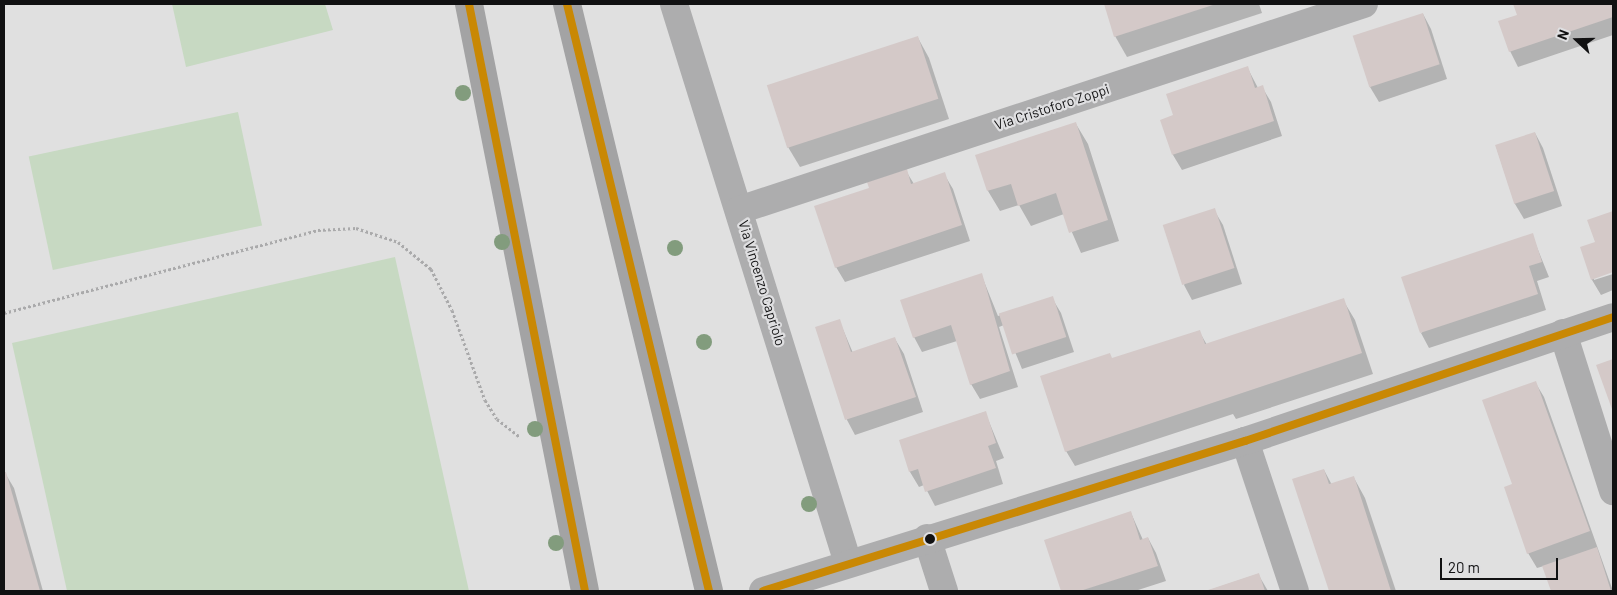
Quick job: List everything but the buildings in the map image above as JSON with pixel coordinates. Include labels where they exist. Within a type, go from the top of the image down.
[{"type":"main road","points":[[470,4],[585,591]]},
{"type":"main road","points":[[567,4],[709,591]]},
{"type":"street","name":"Via Vincenzo Capriolo","points":[[674,4],[848,563]]},
{"type":"street","name":"Via Cristoforo Zoppi","points":[[739,210],[1364,4]]},
{"type":"street","points":[[763,591],[927,538],[1245,442],[1613,317]]},
{"type":"street","points":[[1563,333],[1613,491]]},
{"type":"street","points":[[1245,442],[1295,591]]},
{"type":"street","points":[[927,538],[944,591]]},
{"type":"path","points":[[4,314],[123,279],[318,230],[356,228],[398,242],[431,269],[452,310],[475,377],[497,419],[526,440],[557,451]]},
{"type":"green space","points":[[172,4],[325,4],[333,30],[186,67]]},
{"type":"green space","points":[[238,112],[262,225],[53,270],[29,156]]},
{"type":"green space","points":[[395,257],[469,591],[67,591],[12,343]]},
{"type":"transit line","points":[[469,4],[585,591]]},
{"type":"transit line","points":[[567,4],[709,591]]},
{"type":"transit line","points":[[763,591],[1245,441],[1613,317]]}]
